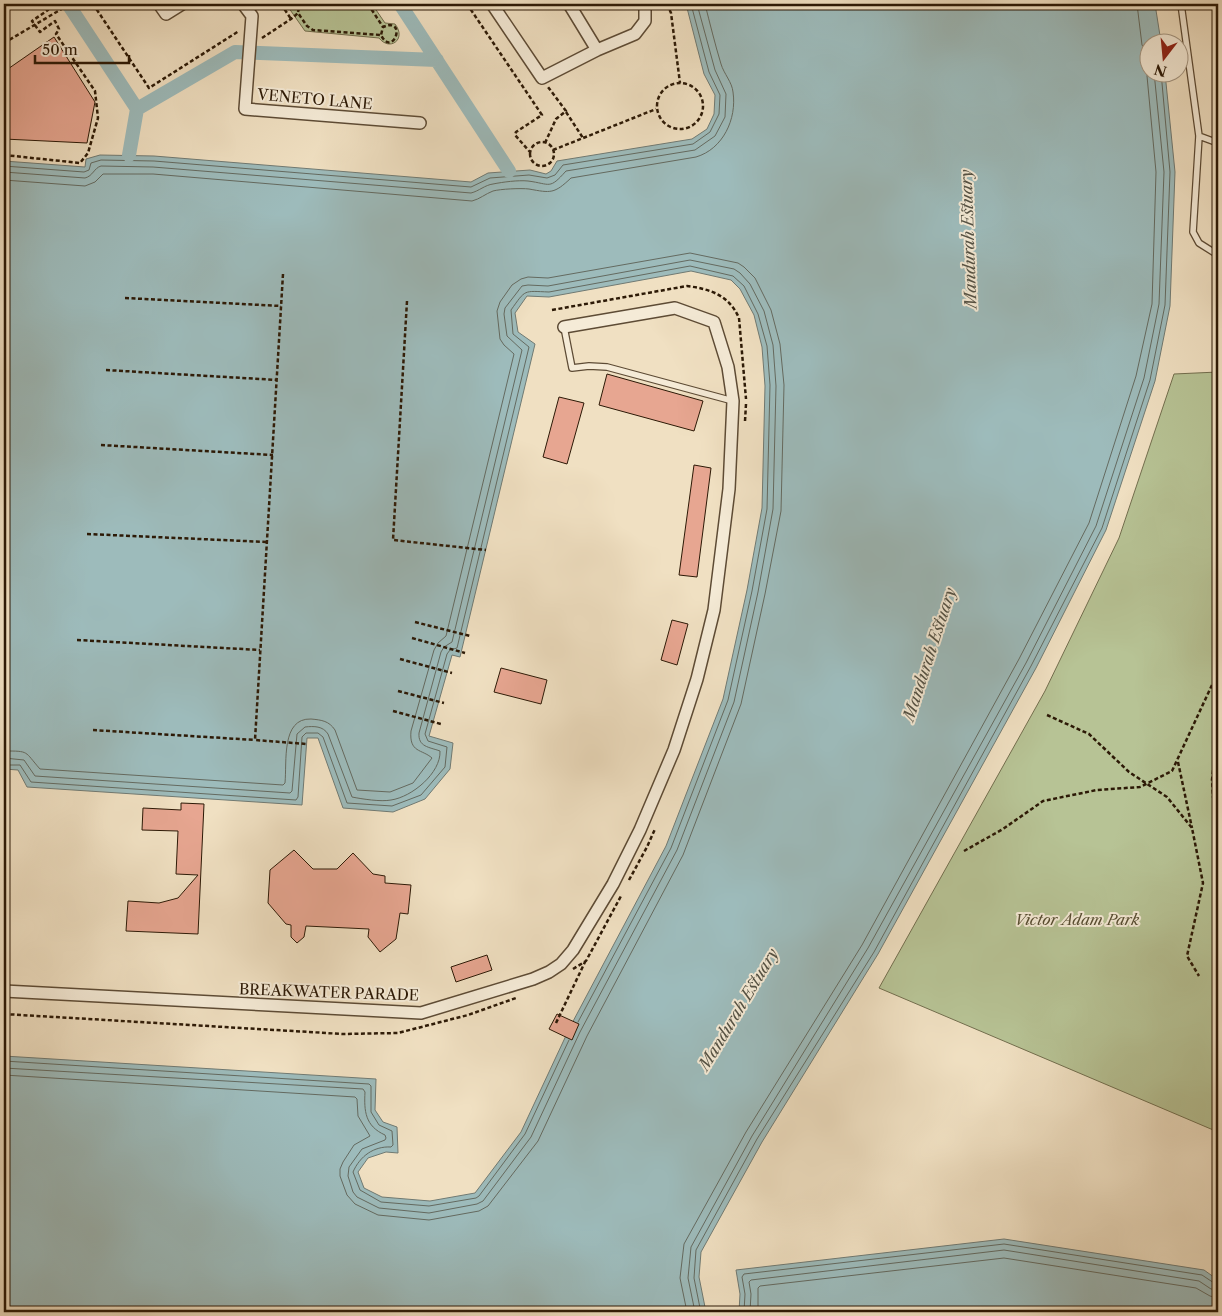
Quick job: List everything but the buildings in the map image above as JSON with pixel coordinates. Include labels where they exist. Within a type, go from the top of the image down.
[{"type":"street","points":[[159,4],[166,14],[182,4]]},
{"type":"street","name":"VENETO LANE","points":[[243,4],[252,16],[245,108],[420,123]]},
{"type":"street","points":[[492,4],[542,78],[597,50],[635,34],[645,21],[645,4]]},
{"type":"street","points":[[569,4],[597,50]]},
{"type":"street","name":"BREAKWATER PARADE","points":[[4,991],[421,1013],[533,979],[561,964],[578,942],[613,884],[636,837],[674,750],[697,679],[714,610],[728,498],[733,401],[728,367],[714,322],[675,308],[564,327]]},
{"type":"lane","points":[[1182,4],[1199,136],[1193,232],[1199,243],[1218,255]]},
{"type":"lane","points":[[1199,136],[1218,143]]},
{"type":"lane","points":[[564,327],[572,368],[589,366],[608,367],[733,401]]},
{"type":"path","points":[[4,155],[80,164],[88,153],[98,118],[95,91],[56,34],[59,29],[55,22],[40,32],[32,21],[48,10],[44,4]]},
{"type":"path","points":[[4,43],[70,4]]},
{"type":"path","points":[[92,4],[149,88],[242,29],[249,39],[261,38],[298,13],[300,4]]},
{"type":"path","points":[[281,4],[291,19]]},
{"type":"path","points":[[368,4],[383,27]]},
{"type":"path","points":[[467,4],[542,115],[516,132],[515,135],[530,152],[534,164],[546,166],[552,162],[554,150],[545,142],[533,146],[530,152]]},
{"type":"path","points":[[667,4],[671,13],[680,83]]},
{"type":"path","points":[[298,13],[307,26],[313,30],[380,35],[387,42],[396,38],[398,34],[393,26],[383,27]]},
{"type":"path","points":[[380,35],[383,27]]},
{"type":"path","points":[[542,78],[583,138]]},
{"type":"path","points":[[680,83],[695,89],[703,103],[700,119],[686,129],[670,128],[659,117],[656,109],[660,94],[672,84],[680,83]]},
{"type":"path","points":[[554,150],[656,109]]},
{"type":"path","points":[[545,142],[556,119],[566,112]]},
{"type":"path","points":[[255,740],[284,274]]},
{"type":"path","points":[[552,310],[687,286],[706,288],[719,293],[735,308],[738,318],[745,378],[745,428]]},
{"type":"path","points":[[125,298],[282,306]]},
{"type":"path","points":[[407,301],[392,540],[486,550]]},
{"type":"path","points":[[106,370],[277,380]]},
{"type":"path","points":[[101,445],[272,455]]},
{"type":"path","points":[[87,534],[267,542]]},
{"type":"path","points":[[415,622],[470,636]]},
{"type":"path","points":[[412,638],[465,653]]},
{"type":"path","points":[[77,640],[261,650]]},
{"type":"path","points":[[400,659],[452,673]]},
{"type":"path","points":[[964,851],[1003,829],[1043,801],[1097,790],[1140,787],[1172,771],[1218,672]]},
{"type":"path","points":[[398,691],[444,703]]},
{"type":"path","points":[[393,711],[441,724]]},
{"type":"path","points":[[1047,715],[1089,734],[1129,772],[1167,797],[1192,828]]},
{"type":"path","points":[[1218,725],[1212,780],[1213,797],[1218,812]]},
{"type":"path","points":[[93,730],[307,744]]},
{"type":"path","points":[[1177,761],[1203,884],[1187,956],[1199,976]]},
{"type":"path","points":[[628,882],[658,822]]},
{"type":"path","points":[[556,1022],[624,891]]},
{"type":"path","points":[[570,971],[586,961]]},
{"type":"path","points":[[4,1014],[343,1034],[398,1033],[468,1015],[520,996]]},
{"type":"green space","points":[[286,4],[372,4],[385,23],[395,24],[399,34],[398,39],[392,44],[388,44],[379,38],[305,31]]},
{"type":"green space","name":"Victor Adam Park","points":[[1218,372],[1218,1132],[879,988],[1045,691],[1119,538],[1174,374]]},
{"type":"water","name":"Mandurah Estuary","points":[[686,4],[1155,4],[1159,32],[1140,32],[1140,82],[1166,82],[1175,172],[1170,306],[1155,381],[1106,530],[1036,668],[878,954],[762,1142],[701,1252],[699,1277],[705,1307],[712,1312],[4,1312],[4,1056],[376,1079],[375,1110],[383,1122],[397,1127],[398,1153],[386,1152],[368,1158],[358,1172],[364,1188],[382,1197],[430,1201],[475,1193],[521,1132],[570,1027],[666,846],[723,699],[747,590],[762,508],[765,386],[762,347],[754,315],[740,289],[731,280],[691,271],[549,297],[527,296],[515,313],[518,332],[535,344],[460,657],[452,655],[429,736],[453,743],[450,769],[425,799],[393,812],[343,808],[318,738],[307,738],[302,805],[27,787],[18,770],[4,769],[4,161],[85,167],[86,159],[100,155],[154,156],[471,182],[488,173],[530,170],[546,174],[551,171],[557,161],[692,139],[707,129],[714,114],[715,95],[704,74]]},
{"type":"water","points":[[1004,1239],[1204,1270],[1218,1280],[1218,1312],[739,1312],[740,1294],[736,1270]]},
{"type":"waterway","points":[[68,4],[137,109],[129,155]]},
{"type":"waterway","points":[[400,4],[509,171]]},
{"type":"waterway","points":[[137,109],[235,52],[437,60]]}]
